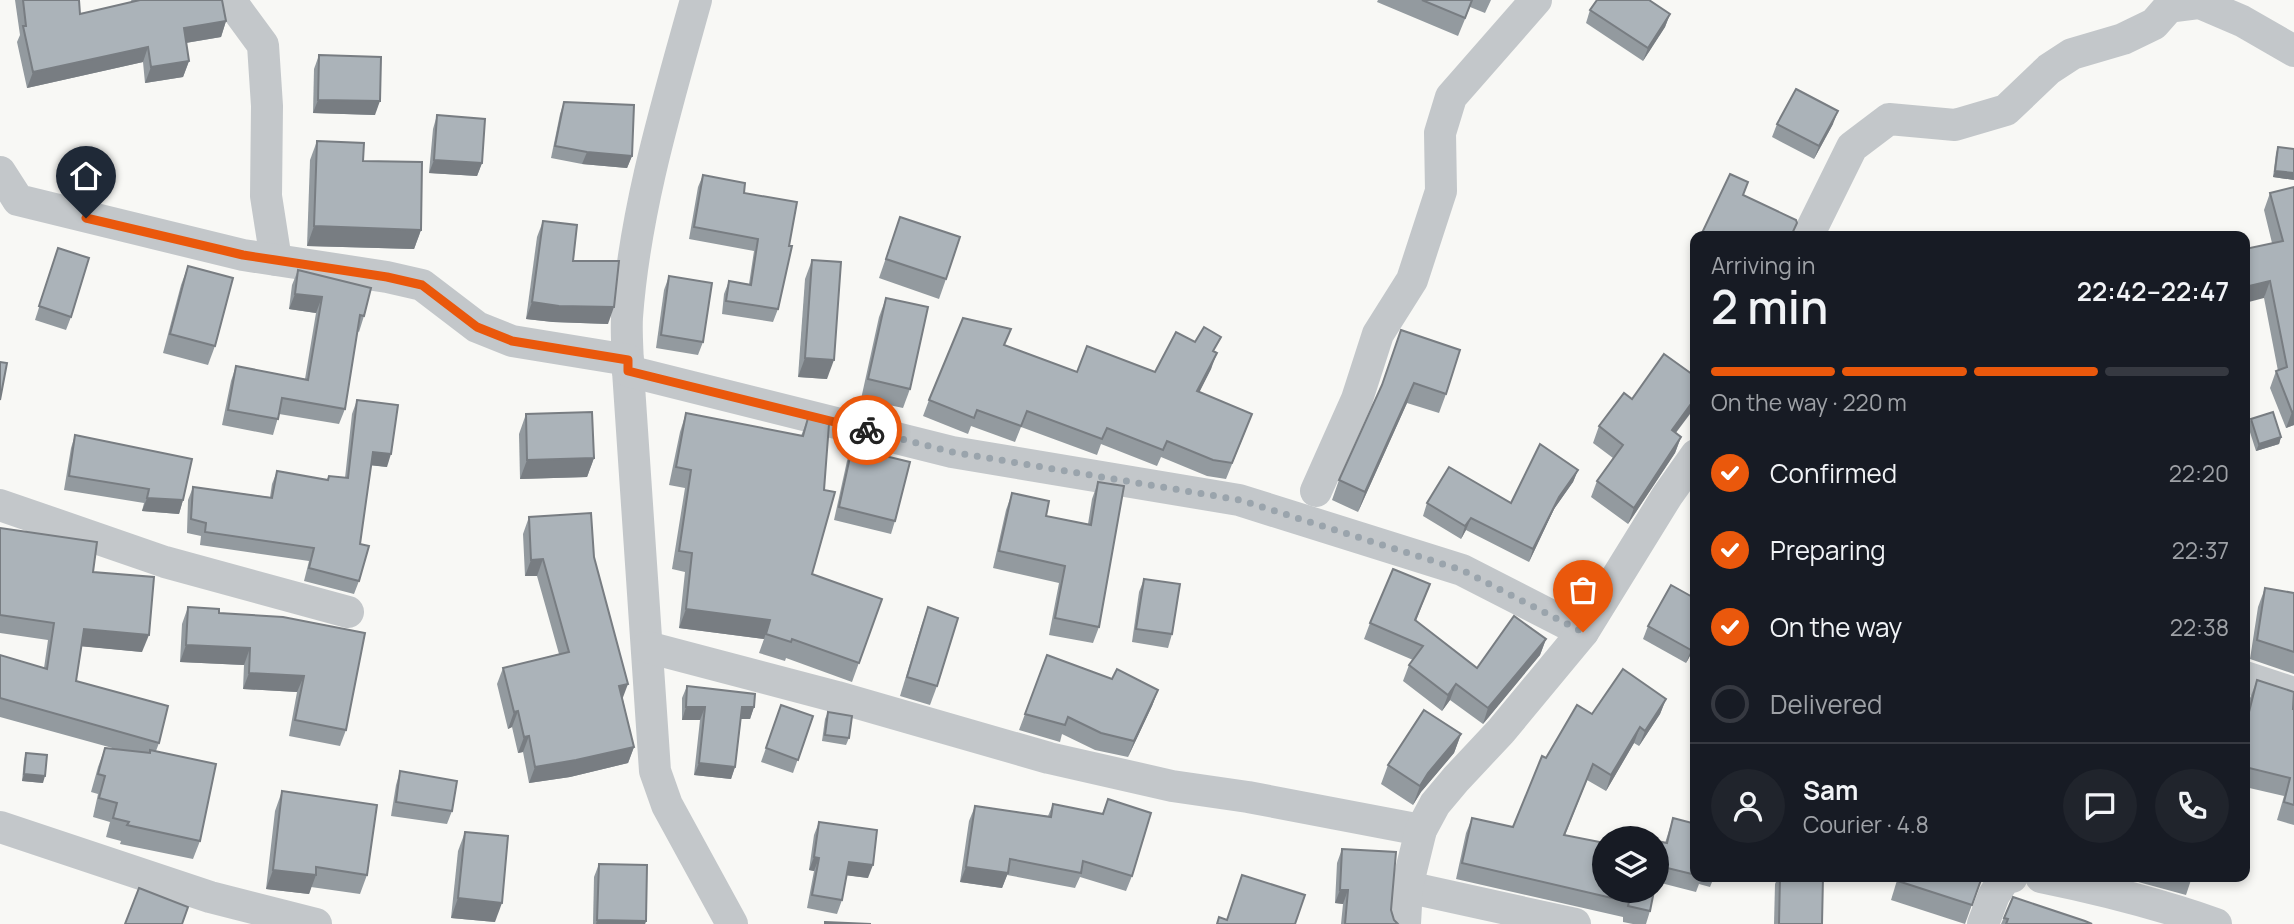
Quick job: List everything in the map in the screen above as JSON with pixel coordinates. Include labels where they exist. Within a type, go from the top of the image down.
[{"type":"street","points":[[230,0],[263,45],[267,106],[266,196],[276,260]]},
{"type":"street","points":[[696,0],[649,174],[627,319],[628,365],[655,771],[659,788],[732,924]]},
{"type":"street","points":[[1316,491],[1357,399],[1378,334],[1412,280],[1441,191],[1440,133],[1451,97],[1536,0]]},
{"type":"street","points":[[1810,231],[1852,147],[1889,119],[1955,125],[2006,110],[2049,69],[2072,54],[2123,39],[2154,24],[2169,8],[2200,3],[2242,21],[2294,51]]},
{"type":"street","points":[[0,172],[9,198],[230,252],[422,285],[477,327],[512,341],[628,365],[952,452],[1240,500],[1462,570],[1583,632]]},
{"type":"street","points":[[1405,924],[1407,887],[1422,830],[1436,804],[1583,632],[1690,463]]},
{"type":"street","points":[[0,505],[165,562],[348,612]]},
{"type":"street","points":[[647,647],[837,697],[1049,758],[1172,786],[1248,797],[1422,830]]},
{"type":"street","points":[[2250,679],[2294,693]]},
{"type":"street","points":[[0,827],[207,911],[316,924]]},
{"type":"street","points":[[1983,924],[2002,882]]},
{"type":"street","points":[[2061,882],[2216,924]]},
{"type":"street","points":[[1407,887],[1575,924]]},
{"type":"building","points":[[23,0],[79,0],[80,14],[140,0],[222,0],[226,21],[184,28],[189,61],[151,67],[148,47],[33,72],[23,26],[26,26]]},
{"type":"building","points":[[1422,0],[1472,0],[1465,18]]},
{"type":"building","points":[[1597,0],[1649,0],[1670,14],[1648,48],[1590,10]]},
{"type":"building","points":[[319,55],[381,57],[380,101],[318,100]]},
{"type":"building","points":[[1796,89],[1838,111],[1819,146],[1777,124]]},
{"type":"building","points":[[564,102],[634,105],[632,156],[555,146]]},
{"type":"building","points":[[437,115],[485,119],[482,163],[434,160]]},
{"type":"building","points":[[317,141],[364,143],[363,161],[422,162],[421,230],[314,226]]},
{"type":"building","points":[[2278,147],[2294,149],[2294,173],[2275,171]]},
{"type":"building","points":[[1730,174],[1748,182],[1743,195],[1796,220],[1797,223],[1793,231],[1703,231]]},
{"type":"building","points":[[703,175],[745,183],[744,193],[797,202],[789,246],[792,246],[778,309],[726,301],[729,281],[751,285],[758,239],[694,227]]},
{"type":"building","points":[[2294,187],[2292,412],[2276,371],[2287,367],[2270,281],[2250,286],[2250,248],[2283,241],[2270,193]]},
{"type":"building","points":[[900,217],[960,237],[946,279],[886,259]]},
{"type":"building","points":[[543,221],[577,225],[573,261],[619,261],[614,307],[559,306],[532,302]]},
{"type":"building","points":[[58,248],[89,258],[71,317],[39,306]]},
{"type":"building","points":[[812,260],[841,262],[834,360],[805,358]]},
{"type":"building","points":[[188,266],[233,278],[215,346],[170,334]]},
{"type":"building","points":[[298,270],[371,288],[364,316],[360,315],[345,409],[282,398],[278,419],[228,410],[236,366],[308,380],[322,297],[295,294]]},
{"type":"building","points":[[669,276],[712,283],[703,342],[661,335]]},
{"type":"building","points":[[886,298],[928,307],[910,389],[868,379]]},
{"type":"building","points":[[963,318],[1011,329],[1004,345],[1077,372],[1087,346],[1155,372],[1176,332],[1195,342],[1204,327],[1221,337],[1213,351],[1217,353],[1197,391],[1252,414],[1232,463],[1213,460],[1167,441],[1163,450],[1107,428],[1102,439],[1027,411],[1021,426],[977,410],[974,418],[929,400]]},
{"type":"building","points":[[1401,330],[1460,350],[1446,394],[1414,383],[1365,492],[1339,480],[1382,385]]},
{"type":"building","points":[[1664,354],[1690,373],[1690,405],[1672,430],[1681,437],[1634,508],[1597,481],[1623,445],[1599,426],[1624,393],[1632,399]]},
{"type":"building","points":[[0,362],[7,363],[0,400]]},
{"type":"building","points":[[357,400],[398,405],[391,454],[373,452],[360,544],[369,546],[359,581],[309,568],[314,548],[205,532],[206,523],[191,519],[193,487],[272,498],[277,471],[328,480],[329,476],[348,478]]},
{"type":"building","points":[[592,412],[594,458],[527,460],[526,414]]},
{"type":"building","points":[[2273,412],[2281,437],[2259,444],[2251,419]]},
{"type":"building","points":[[686,413],[803,436],[808,418],[829,424],[824,490],[835,492],[812,574],[882,599],[859,663],[792,639],[791,642],[766,634],[770,620],[686,609],[692,553],[679,551],[691,470],[676,467]]},
{"type":"building","points":[[75,435],[192,459],[183,500],[147,498],[149,489],[69,476]]},
{"type":"building","points":[[1540,444],[1578,470],[1559,497],[1533,549],[1471,518],[1465,526],[1427,503],[1449,467],[1511,503]]},
{"type":"building","points":[[852,448],[910,462],[895,521],[839,507]]},
{"type":"building","points":[[1098,482],[1124,486],[1099,627],[1055,618],[1065,566],[999,551],[1012,493],[1049,501],[1046,516],[1091,525]]},
{"type":"building","points":[[591,513],[594,557],[628,684],[619,686],[634,747],[535,767],[529,736],[524,737],[518,711],[514,712],[503,668],[569,652],[543,559],[531,560],[529,517]]},
{"type":"building","points":[[0,528],[97,542],[93,572],[154,577],[149,635],[84,629],[76,681],[168,706],[159,743],[0,698],[0,655],[47,669],[54,623],[0,615]]},
{"type":"building","points":[[1393,569],[1430,584],[1415,620],[1477,668],[1514,616],[1546,639],[1488,708],[1456,684],[1448,695],[1409,665],[1423,646],[1370,623]]},
{"type":"building","points":[[1144,579],[1180,584],[1172,634],[1136,629]]},
{"type":"building","points":[[1671,585],[1690,596],[1690,649],[1648,626]]},
{"type":"building","points":[[2265,588],[2294,593],[2294,652],[2257,640]]},
{"type":"building","points":[[188,607],[219,609],[219,613],[283,617],[365,633],[346,730],[295,720],[304,676],[249,673],[250,648],[186,645]]},
{"type":"building","points":[[928,607],[958,618],[937,686],[907,677]]},
{"type":"building","points":[[1047,655],[1112,679],[1117,669],[1158,690],[1134,741],[1101,733],[1068,717],[1065,725],[1025,714]]},
{"type":"building","points":[[1623,669],[1666,699],[1645,731],[1640,727],[1611,775],[1593,764],[1564,835],[1592,840],[1592,893],[1462,863],[1472,818],[1513,827],[1542,756],[1546,758],[1577,705],[1592,714]]},
{"type":"building","points":[[2257,680],[2294,692],[2294,805],[2284,802],[2290,778],[2250,768],[2250,708]]},
{"type":"building","points":[[687,686],[755,694],[754,707],[742,707],[735,767],[699,763],[705,707],[686,707]]},
{"type":"building","points":[[781,705],[813,716],[798,760],[766,748]]},
{"type":"building","points":[[1424,710],[1461,734],[1420,786],[1388,765]]},
{"type":"building","points":[[828,712],[852,716],[849,738],[825,735]]},
{"type":"building","points":[[105,748],[150,753],[150,750],[216,764],[200,841],[127,825],[129,822],[113,818],[117,803],[99,798],[105,776],[98,774]]},
{"type":"building","points":[[26,753],[47,755],[45,776],[24,774]]},
{"type":"building","points":[[400,771],[457,781],[452,811],[396,802]]},
{"type":"building","points":[[282,791],[377,805],[367,875],[316,867],[316,875],[273,870]]},
{"type":"building","points":[[1108,799],[1151,813],[1132,876],[1083,861],[1081,873],[1010,859],[1008,873],[966,867],[975,806],[1051,817],[1053,804],[1103,814]]},
{"type":"building","points":[[1673,818],[1690,822],[1690,874],[1669,868],[1669,835]]},
{"type":"building","points":[[819,822],[877,830],[873,865],[849,862],[842,900],[812,895],[819,858],[814,857]]},
{"type":"building","points":[[465,832],[508,836],[502,903],[458,898]]},
{"type":"building","points":[[1342,849],[1396,852],[1391,910],[1398,924],[1345,924],[1348,890],[1340,890]]},
{"type":"building","points":[[599,864],[647,865],[646,921],[597,920]]},
{"type":"building","points":[[1242,875],[1305,895],[1295,924],[1217,924],[1219,917],[1227,920]]},
{"type":"building","points":[[1780,882],[1823,882],[1822,924],[1779,924]]},
{"type":"building","points":[[1901,882],[1980,882],[1972,905]]},
{"type":"building","points":[[139,888],[188,907],[182,924],[125,924]]},
{"type":"building","points":[[2013,897],[2092,924],[2006,924],[2008,919],[2004,918]]},
{"type":"building","points":[[1629,903],[1652,903],[1650,911],[1628,906]]},
{"type":"building","points":[[825,922],[871,924],[825,924]]},
{"type":"way so far","points":[[867,430],[952,452],[1240,500],[1462,570],[1583,632]]},
{"type":"route","points":[[86,218],[243,255],[387,277],[422,285],[477,327],[512,341],[628,360],[628,371],[867,430]]}]
